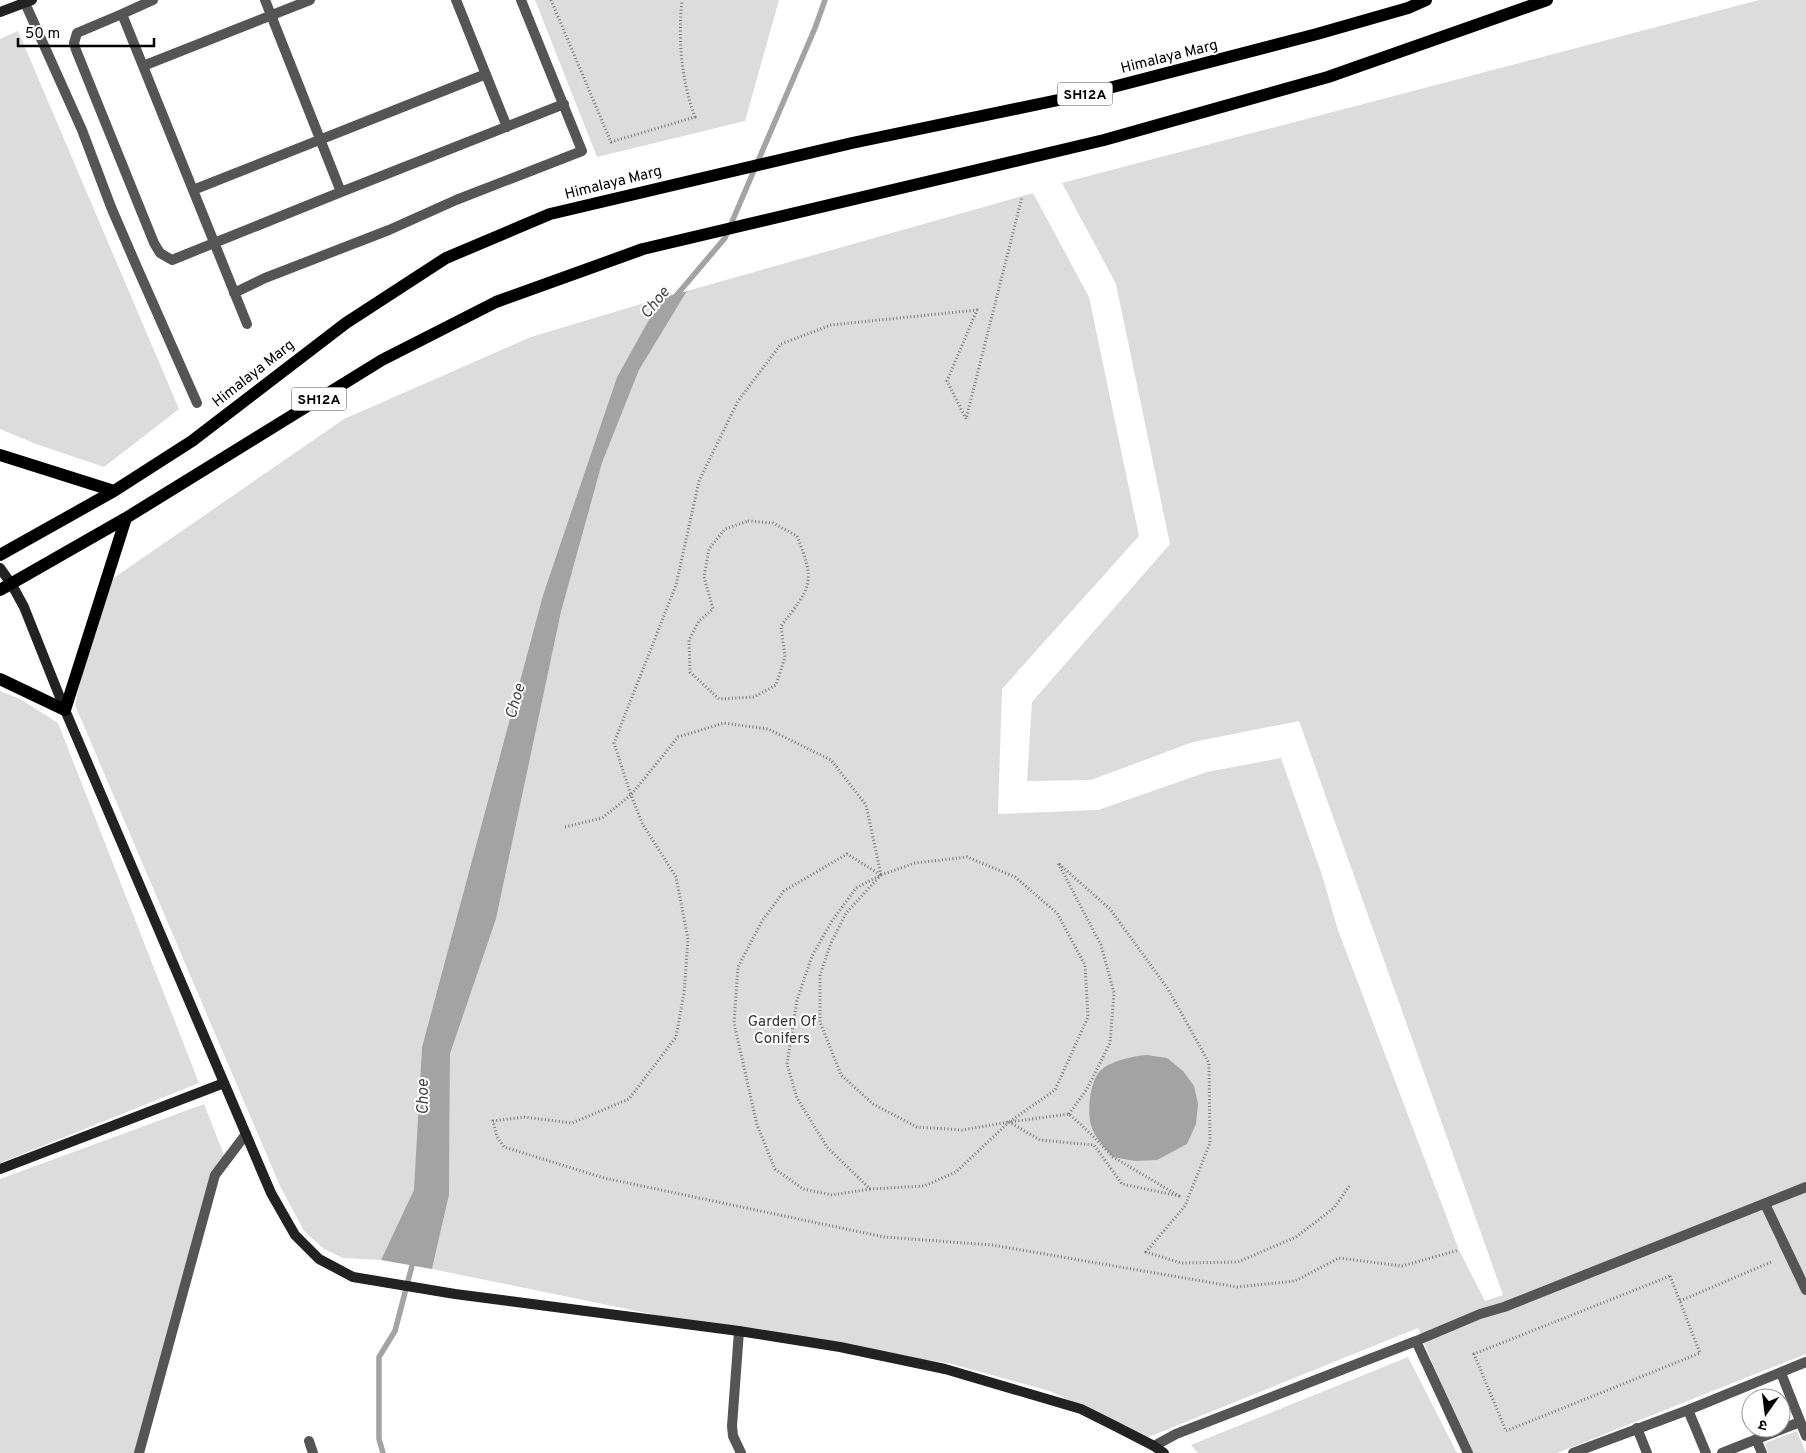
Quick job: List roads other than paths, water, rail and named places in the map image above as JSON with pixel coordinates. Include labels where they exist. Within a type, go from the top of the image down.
[{"type":"main road","name":"Himalaya Marg","points":[[0,555],[114,491],[192,440],[346,323],[446,258],[550,214],[852,143],[1082,95],[1317,34],[1408,8],[1426,0]]},
{"type":"main road","name":"SH12A","points":[[6,588],[126,518],[382,360],[496,302],[643,249],[1104,140],[1328,77],[1547,0]]},
{"type":"main road","points":[[0,455],[114,491]]},
{"type":"main road","points":[[0,679],[65,710],[126,518]]},
{"type":"street","points":[[153,0],[77,33],[74,43],[160,253],[172,260],[564,104]]},
{"type":"street","points":[[265,0],[342,192]]},
{"type":"street","points":[[143,66],[310,0]]},
{"type":"street","points":[[456,0],[507,127]]},
{"type":"street","points":[[234,293],[265,278],[389,230],[456,200],[582,151],[521,0]]},
{"type":"street","points":[[0,12],[28,1],[82,130],[111,207],[198,403]]},
{"type":"street","points":[[122,14],[247,324]]},
{"type":"street","points":[[193,190],[486,74]]},
{"type":"street","points":[[0,568],[6,588],[24,607],[65,710],[271,1194],[295,1235],[319,1259],[352,1277],[455,1294],[739,1331],[840,1347],[945,1369],[1081,1410],[1154,1446],[1164,1453]]},
{"type":"street","points":[[0,1169],[224,1083]]},
{"type":"street","points":[[139,1453],[215,1175],[246,1134]]},
{"type":"street","points":[[1154,1446],[1176,1434],[1416,1342],[1480,1314],[1504,1307],[1806,1187]]},
{"type":"street","points":[[1765,1204],[1806,1290]]},
{"type":"street","points":[[739,1331],[732,1426],[733,1436],[741,1453]]},
{"type":"street","points":[[1416,1342],[1468,1453]]},
{"type":"street","points":[[1573,1453],[1688,1410],[1806,1362]]},
{"type":"street","points":[[1781,1373],[1806,1436]]},
{"type":"street","points":[[1688,1410],[1706,1453]]},
{"type":"street","points":[[1722,1453],[1800,1422]]},
{"type":"street","points":[[1637,1428],[1647,1453]]},
{"type":"street","points":[[1756,1439],[1762,1453]]},
{"type":"street","points":[[310,1441],[313,1453]]},
{"type":"water","points":[[687,291],[639,370],[602,463],[561,612],[496,919],[450,1054],[449,1195],[432,1269],[381,1260],[414,1190],[422,1047],[543,595],[617,377],[661,298]]},
{"type":"water","points":[[1147,1055],[1167,1058],[1183,1071],[1194,1086],[1198,1104],[1196,1124],[1187,1144],[1157,1160],[1135,1161],[1113,1157],[1092,1129],[1089,1105],[1093,1083],[1103,1068],[1128,1058]]},
{"type":"waterway","name":"Choe","points":[[675,297],[725,238],[815,28],[825,0]]},
{"type":"waterway","name":"Choe","points":[[383,1453],[379,1439],[379,1357],[395,1331],[414,1258]]},
{"type":"park label","name":"Garden Of Conifers","points":[[782,1030]]}]
